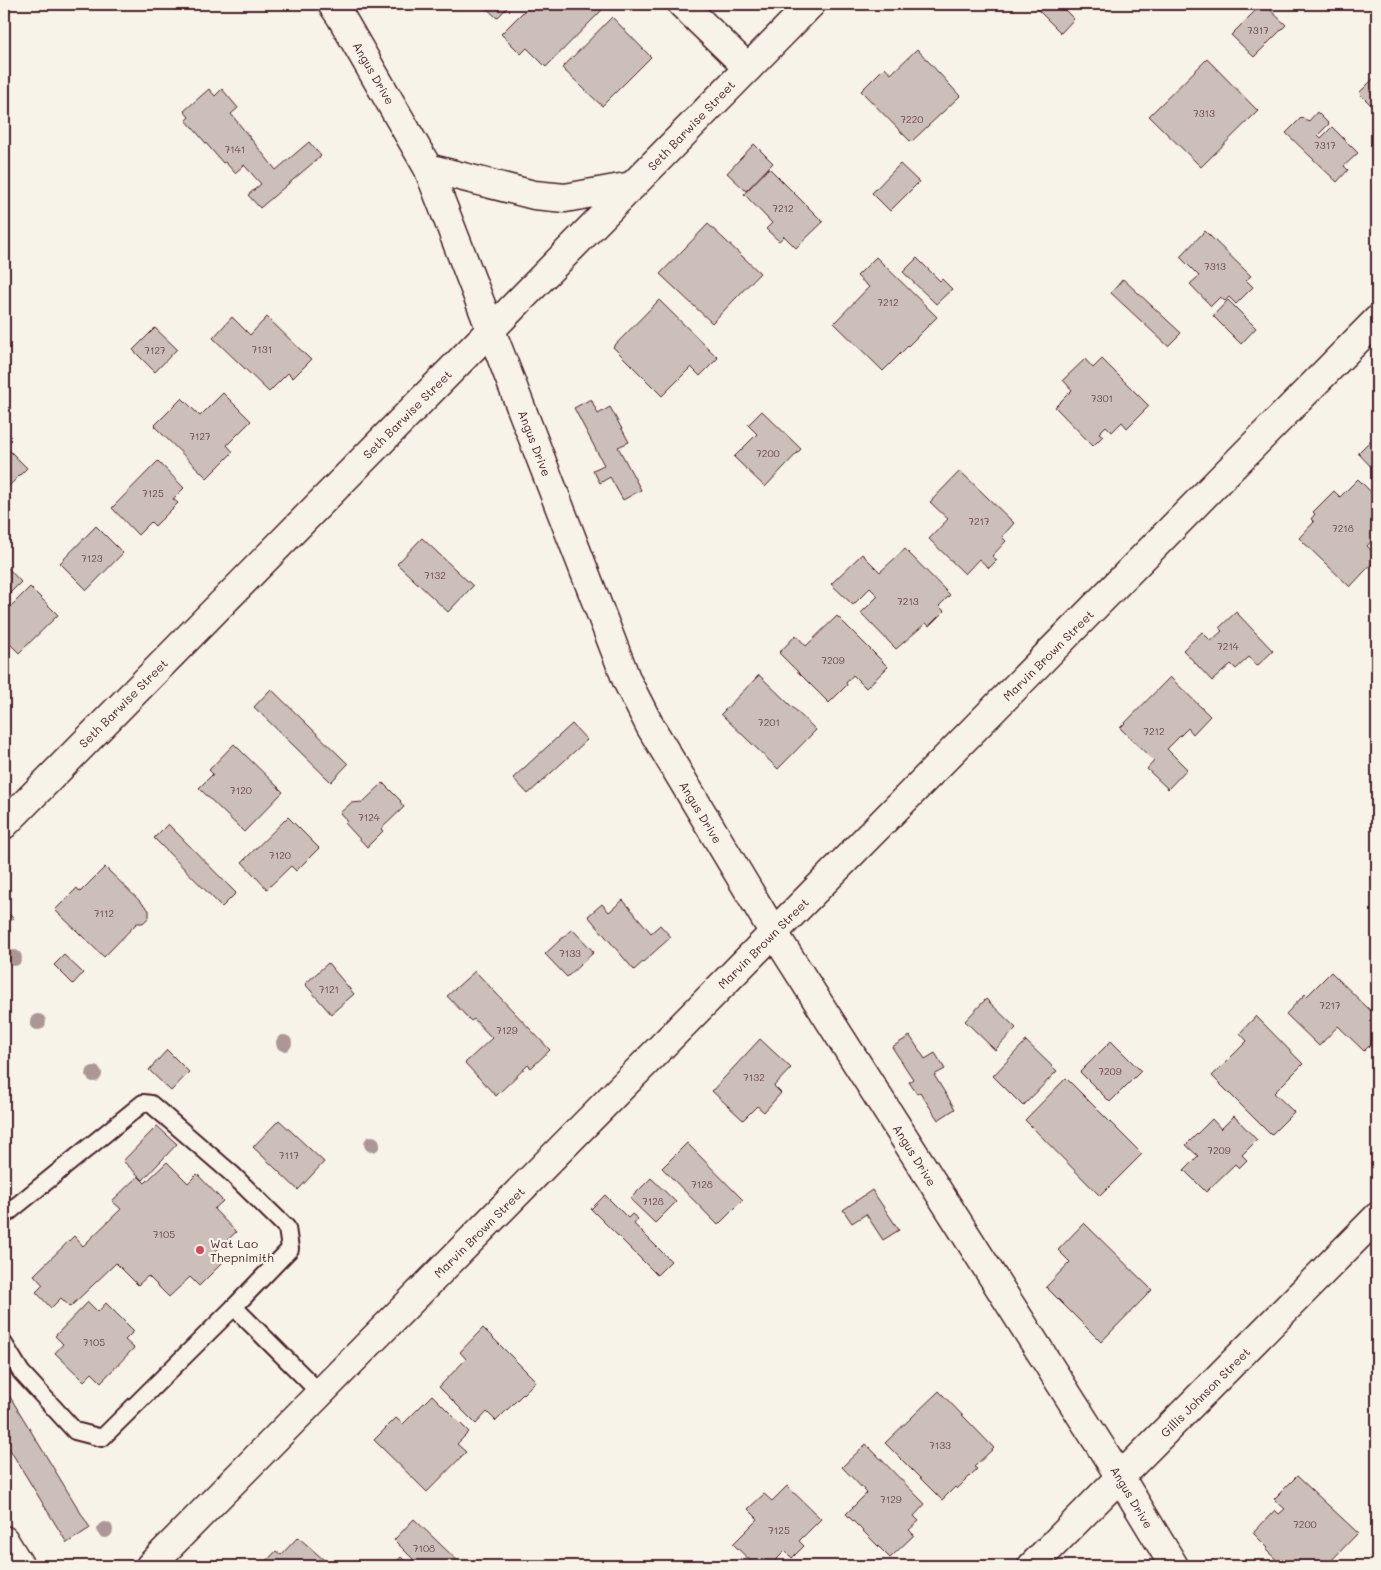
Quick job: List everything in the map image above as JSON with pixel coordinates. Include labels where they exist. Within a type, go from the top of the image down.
[{"type":"street","name":"Angus Drive","points":[[332,4],[342,17],[428,168],[627,681],[650,726],[774,933],[1120,1477],[1174,1566]]},
{"type":"street","points":[[682,4],[748,68]]},
{"type":"street","name":"Seth Barwise Street","points":[[4,825],[811,4]]},
{"type":"street","points":[[428,168],[534,195],[565,198],[632,186]]},
{"type":"street","name":"Marvin Brown Street","points":[[150,1566],[1377,320]]},
{"type":"street","name":"Gillis Johnson Street","points":[[1032,1566],[1377,1217]]},
{"type":"street","points":[[4,1540],[20,1566]]},
{"type":"lane","points":[[4,1216],[143,1103],[151,1104],[232,1174],[287,1228],[290,1249],[102,1438],[75,1432],[22,1372],[4,1344]]},
{"type":"lane","points":[[234,1307],[320,1393]]},
{"type":"building","points":[[482,4],[511,4],[497,18]]},
{"type":"building","points":[[531,4],[596,4],[602,10],[546,67],[527,48],[521,54],[501,34]]},
{"type":"building","points":[[1032,4],[1059,4],[1074,19],[1061,33]]},
{"type":"building","points":[[1262,4],[1286,25],[1254,57],[1231,35]]},
{"type":"building","points":[[612,17],[651,57],[602,106],[562,68]]},
{"type":"building","points":[[917,49],[960,96],[911,142],[861,91],[885,67],[891,74]]},
{"type":"building","points":[[1207,59],[1258,111],[1201,167],[1149,116]]},
{"type":"building","points":[[1377,75],[1377,111],[1359,93]]},
{"type":"building","points":[[209,89],[215,96],[222,89],[238,108],[231,114],[276,170],[309,142],[321,156],[260,208],[248,195],[261,184],[244,165],[235,173],[225,162],[223,163],[186,120],[189,117],[184,111]]},
{"type":"building","points":[[1317,112],[1329,124],[1318,135],[1321,138],[1332,127],[1358,153],[1344,166],[1348,170],[1337,182],[1286,133],[1302,117],[1308,122]]},
{"type":"building","points":[[754,144],[773,163],[746,191],[727,173]]},
{"type":"building","points":[[900,164],[919,182],[890,211],[872,193]]},
{"type":"building","points":[[769,168],[823,222],[796,248],[784,236],[779,241],[766,229],[772,223],[744,194]]},
{"type":"building","points":[[708,224],[760,273],[712,323],[660,274]]},
{"type":"building","points":[[1205,231],[1251,276],[1246,280],[1253,287],[1236,304],[1229,297],[1225,301],[1220,297],[1211,306],[1190,284],[1199,276],[1180,257]]},
{"type":"building","points":[[876,257],[937,317],[883,371],[834,323],[869,287],[857,276]]},
{"type":"building","points":[[917,258],[940,281],[942,279],[952,289],[936,304],[903,272]]},
{"type":"building","points":[[1123,279],[1181,333],[1168,346],[1111,293]]},
{"type":"building","points":[[659,300],[718,358],[700,376],[691,367],[662,396],[613,347]]},
{"type":"building","points":[[1228,300],[1256,328],[1241,344],[1213,316]]},
{"type":"building","points":[[232,317],[250,335],[267,317],[311,360],[293,378],[288,373],[269,392],[213,338]]},
{"type":"building","points":[[155,328],[177,349],[155,372],[133,350]]},
{"type":"building","points":[[1085,359],[1093,368],[1102,359],[1149,406],[1127,428],[1122,422],[1112,432],[1106,426],[1099,433],[1103,436],[1093,446],[1055,407],[1072,390],[1063,380]]},
{"type":"building","points":[[223,393],[251,421],[227,445],[233,452],[207,478],[154,426],[182,398],[200,416]]},
{"type":"building","points":[[591,399],[598,414],[610,407],[629,442],[618,447],[641,490],[623,500],[610,477],[600,483],[593,470],[604,465],[574,408]]},
{"type":"building","points":[[762,411],[801,449],[765,487],[734,457],[757,434],[748,425]]},
{"type":"building","points":[[1377,434],[1377,473],[1358,453]]},
{"type":"building","points":[[6,447],[27,468],[4,491],[4,448]]},
{"type":"building","points":[[158,461],[184,488],[173,499],[178,503],[155,526],[151,522],[138,535],[112,508]]},
{"type":"building","points":[[960,471],[1014,523],[1002,537],[1006,541],[992,556],[997,560],[989,568],[979,559],[965,574],[929,539],[948,519],[930,502]]},
{"type":"building","points":[[1358,479],[1377,498],[1377,535],[1367,546],[1377,558],[1350,587],[1299,538],[1314,522],[1311,519],[1315,514],[1313,512],[1334,491],[1340,497]]},
{"type":"building","points":[[96,526],[123,553],[87,590],[60,563]]},
{"type":"building","points":[[422,538],[473,586],[448,612],[397,564]]},
{"type":"building","points":[[905,549],[950,595],[939,606],[944,611],[929,626],[926,623],[896,649],[861,613],[878,596],[870,588],[853,605],[831,584],[862,554],[880,572]]},
{"type":"building","points":[[4,564],[21,582],[4,599]]},
{"type":"building","points":[[30,587],[58,615],[19,653],[4,638],[4,613]]},
{"type":"building","points":[[1236,612],[1273,651],[1257,666],[1249,657],[1236,669],[1231,664],[1212,681],[1183,650],[1202,632],[1211,641],[1222,631],[1219,628]]},
{"type":"building","points":[[837,616],[888,667],[866,688],[853,675],[846,683],[847,685],[829,703],[779,653],[796,635],[806,646]]},
{"type":"building","points":[[759,675],[816,730],[778,769],[721,714]]},
{"type":"building","points":[[1170,677],[1210,716],[1193,734],[1188,728],[1167,749],[1187,769],[1168,789],[1147,769],[1154,761],[1120,728]]},
{"type":"building","points":[[271,689],[348,764],[331,782],[254,707]]},
{"type":"building","points":[[572,724],[587,740],[528,794],[513,778]]},
{"type":"building","points":[[234,744],[283,792],[244,832],[199,788],[213,774],[209,770]]},
{"type":"building","points":[[383,783],[401,801],[404,807],[381,829],[383,831],[367,847],[345,823],[347,821],[340,813],[351,803],[363,802]]},
{"type":"building","points":[[288,817],[319,848],[296,871],[291,866],[267,889],[242,862]]},
{"type":"building","points":[[168,824],[236,893],[222,907],[154,838]]},
{"type":"building","points":[[105,867],[149,910],[149,917],[143,923],[137,923],[104,957],[55,910],[77,888],[80,892]]},
{"type":"building","points":[[623,900],[651,933],[660,925],[671,937],[634,970],[588,916],[602,904],[609,912]]},
{"type":"building","points":[[4,909],[13,918],[4,928]]},
{"type":"building","points":[[572,929],[594,952],[567,977],[545,954]]},
{"type":"building","points":[[64,955],[83,973],[73,984],[54,965]]},
{"type":"building","points":[[328,963],[354,994],[331,1014],[305,984]]},
{"type":"building","points":[[475,971],[550,1050],[531,1068],[528,1065],[496,1096],[465,1063],[492,1038],[474,1019],[471,1021],[447,996]]},
{"type":"building","points":[[1331,972],[1377,1017],[1377,1038],[1364,1051],[1338,1026],[1319,1046],[1286,1014],[1305,994],[1307,996]]},
{"type":"building","points":[[986,999],[1016,1028],[995,1050],[965,1021]]},
{"type":"building","points":[[1256,1016],[1303,1064],[1274,1093],[1294,1112],[1271,1135],[1212,1076],[1247,1041],[1240,1033]]},
{"type":"building","points":[[910,1036],[925,1059],[935,1053],[945,1069],[934,1075],[955,1109],[938,1120],[920,1092],[917,1094],[909,1082],[913,1079],[892,1047]]},
{"type":"building","points":[[760,1039],[791,1068],[774,1086],[781,1093],[764,1112],[757,1106],[743,1120],[712,1091]]},
{"type":"building","points":[[1026,1041],[1057,1071],[1023,1106],[993,1076]]},
{"type":"building","points":[[1111,1041],[1141,1071],[1110,1102],[1080,1072]]},
{"type":"building","points":[[167,1050],[189,1072],[171,1091],[149,1070]]},
{"type":"building","points":[[1066,1078],[1142,1154],[1100,1196],[1025,1120]]},
{"type":"building","points":[[1234,1116],[1257,1140],[1242,1155],[1247,1160],[1239,1168],[1235,1164],[1206,1192],[1184,1170],[1198,1156],[1186,1145],[1212,1119],[1221,1129]]},
{"type":"building","points":[[279,1120],[324,1162],[298,1190],[253,1147]]},
{"type":"building","points":[[157,1126],[177,1144],[143,1180],[123,1161]]},
{"type":"building","points":[[687,1143],[743,1200],[718,1225],[662,1168]]},
{"type":"building","points":[[167,1162],[188,1183],[197,1174],[223,1201],[214,1209],[236,1232],[216,1251],[225,1260],[199,1286],[190,1277],[169,1297],[148,1276],[138,1285],[116,1263],[70,1307],[61,1298],[51,1308],[36,1292],[43,1285],[34,1275],[74,1236],[83,1246],[121,1209],[112,1201],[138,1176],[145,1183]]},
{"type":"building","points":[[651,1178],[676,1202],[655,1223],[630,1199]]},
{"type":"building","points":[[872,1190],[899,1230],[883,1240],[866,1214],[852,1223],[843,1210]]},
{"type":"building","points":[[605,1195],[628,1218],[632,1214],[638,1219],[634,1224],[671,1261],[657,1275],[591,1209]]},
{"type":"building","points":[[1084,1223],[1152,1290],[1101,1342],[1046,1287],[1070,1262],[1058,1250]]},
{"type":"building","points":[[88,1302],[98,1312],[106,1303],[134,1331],[125,1340],[134,1348],[101,1382],[92,1373],[84,1381],[55,1353],[63,1344],[55,1336]]},
{"type":"building","points":[[483,1328],[536,1381],[496,1421],[487,1412],[476,1424],[439,1387],[466,1359],[460,1352]]},
{"type":"building","points":[[4,1387],[90,1528],[67,1543],[4,1440]]},
{"type":"building","points":[[939,1391],[994,1448],[974,1467],[977,1469],[957,1489],[955,1487],[942,1500],[885,1443]]},
{"type":"building","points":[[432,1395],[469,1432],[457,1444],[466,1452],[427,1492],[374,1440],[396,1418],[403,1424]]},
{"type":"building","points":[[866,1444],[925,1504],[914,1516],[919,1521],[909,1530],[914,1535],[890,1558],[846,1514],[867,1493],[842,1467]]},
{"type":"building","points":[[1297,1476],[1358,1533],[1326,1566],[1283,1566],[1266,1550],[1268,1548],[1253,1533],[1275,1510],[1279,1514],[1285,1509],[1274,1499]]},
{"type":"building","points":[[787,1486],[821,1519],[799,1541],[804,1546],[792,1558],[785,1551],[770,1566],[756,1566],[733,1544],[758,1519],[748,1509],[764,1494],[772,1501]]},
{"type":"building","points":[[414,1519],[463,1566],[392,1566],[401,1557],[408,1564],[413,1559],[394,1540]]},
{"type":"building","points":[[298,1537],[324,1560],[318,1566],[262,1566],[276,1551],[281,1555]]},
{"type":"place","name":"Wat Lao Thepnimith","points":[[200,1250]]}]
